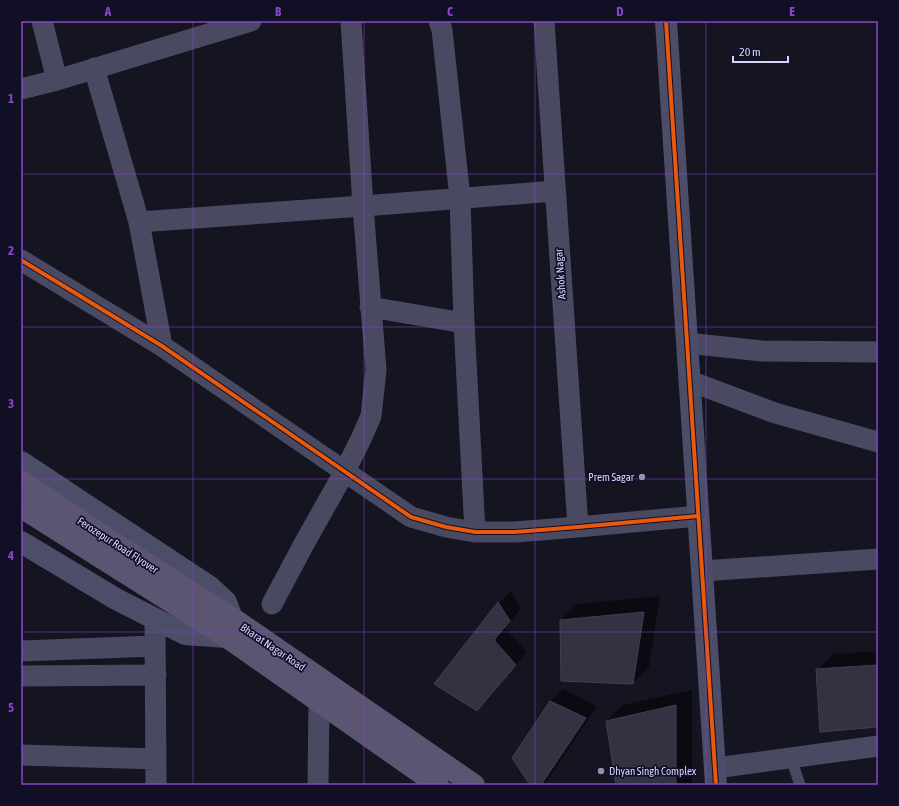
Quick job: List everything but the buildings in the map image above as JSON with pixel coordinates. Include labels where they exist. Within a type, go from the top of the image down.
[{"type":"main road","name":"Ferozepur Road Flyover","points":[[21,481],[220,622]]},
{"type":"main road","name":"Ferozepur Road Flyover","points":[[21,507],[220,622]]},
{"type":"main road","name":"Bharat Nagar Road","points":[[220,622],[319,701],[438,785]]},
{"type":"main road","name":"Bharat Nagar Road","points":[[220,622],[474,785]]},
{"type":"street","points":[[42,21],[57,80]]},
{"type":"street","points":[[21,89],[57,80],[251,21]]},
{"type":"street","points":[[272,604],[362,439],[371,416],[376,370],[370,307],[351,21]]},
{"type":"street","points":[[439,21],[442,30],[460,198],[464,323],[475,532]]},
{"type":"street","name":"Ashok Nagar","points":[[544,21],[578,527]]},
{"type":"street","points":[[666,21],[716,776],[791,758],[878,746]]},
{"type":"street","points":[[94,68],[139,222],[162,346]]},
{"type":"street","points":[[139,222],[555,191]]},
{"type":"street","points":[[21,260],[162,346],[411,517],[446,527],[475,532],[515,532],[698,516]]},
{"type":"street","points":[[370,307],[464,323]]},
{"type":"street","points":[[687,343],[762,351],[878,352]]},
{"type":"street","points":[[690,381],[775,413],[878,442]]},
{"type":"street","name":"Bharat Nagar Road","points":[[21,462],[210,588],[226,602],[220,622]]},
{"type":"street","points":[[21,542],[116,599],[185,634],[220,622]]},
{"type":"street","points":[[702,571],[878,559]]},
{"type":"street","points":[[154,619],[156,675],[156,785]]},
{"type":"street","points":[[21,651],[155,646]]},
{"type":"street","points":[[21,676],[156,675]]},
{"type":"street","points":[[318,785],[319,701]]},
{"type":"street","points":[[21,756],[156,759]]},
{"type":"lane","points":[[791,758],[800,785]]},
{"type":"cycle path","points":[[666,21],[716,785]]},
{"type":"cycle path","points":[[21,260],[162,346],[411,517],[446,527],[475,532],[515,532],[698,516]]},
{"type":"place","name":"Prem Sagar","points":[[642,477]]},
{"type":"place","name":"Dhyan Singh Complex","points":[[601,771]]}]
